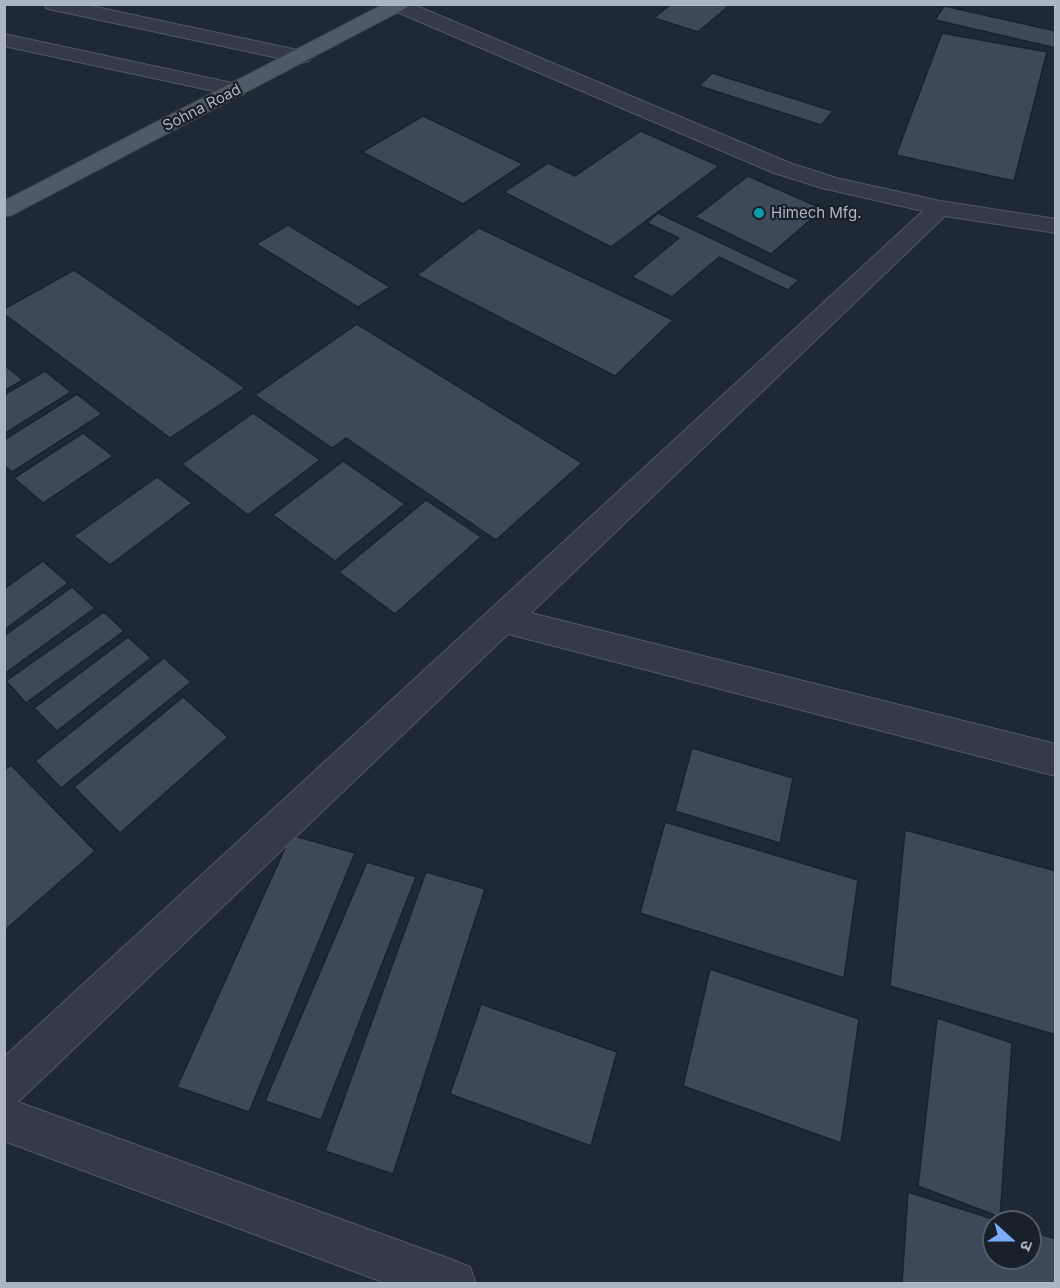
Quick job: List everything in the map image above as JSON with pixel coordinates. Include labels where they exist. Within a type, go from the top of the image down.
[{"type":"main road","name":"Sohna Road","points":[[4,210],[302,57],[398,5]]},
{"type":"street","points":[[53,4],[302,57]]},
{"type":"street","points":[[398,5],[782,168],[830,183],[940,208],[1056,226]]},
{"type":"street","points":[[4,40],[237,90]]},
{"type":"street","points":[[4,1087],[940,208]]},
{"type":"street","points":[[502,619],[1056,760]]},
{"type":"street","points":[[4,1119],[453,1284]]},
{"type":"building","points":[[671,4],[731,4],[698,32],[654,18]]},
{"type":"building","points":[[944,6],[1056,31],[1056,48],[935,20]]},
{"type":"building","points":[[942,33],[1047,52],[1014,181],[896,155]]},
{"type":"building","points":[[712,73],[833,111],[821,125],[699,86]]},
{"type":"building","points":[[423,116],[523,164],[463,204],[362,152]]},
{"type":"building","points":[[641,131],[719,166],[611,247],[504,192],[548,163],[575,176]]},
{"type":"building","name":"Himech Mfg.","points":[[748,176],[823,209],[771,254],[695,217]]},
{"type":"building","points":[[658,213],[799,280],[788,290],[719,257],[672,297],[632,277],[679,238],[647,223]]},
{"type":"building","points":[[288,225],[390,287],[358,307],[256,244]]},
{"type":"building","points":[[479,228],[673,320],[615,376],[417,275]]},
{"type":"building","points":[[74,270],[245,388],[170,438],[4,314],[4,309]]},
{"type":"building","points":[[357,324],[582,463],[496,540],[346,438],[332,448],[255,395]]},
{"type":"building","points":[[4,365],[23,380],[4,391]]},
{"type":"building","points":[[45,371],[71,392],[4,434],[4,395]]},
{"type":"building","points":[[77,394],[102,414],[12,472],[4,465],[4,440]]},
{"type":"building","points":[[253,413],[320,460],[248,515],[182,464]]},
{"type":"building","points":[[83,433],[113,456],[43,503],[14,478]]},
{"type":"building","points":[[343,461],[405,504],[335,561],[273,515]]},
{"type":"building","points":[[157,477],[192,503],[110,565],[74,536]]},
{"type":"building","points":[[426,500],[481,537],[395,614],[339,572]]},
{"type":"building","points":[[43,561],[68,583],[4,630],[4,589]]},
{"type":"building","points":[[72,587],[95,608],[4,674],[4,636]]},
{"type":"building","points":[[104,612],[124,631],[26,703],[6,681]]},
{"type":"building","points":[[128,637],[151,658],[57,731],[34,708]]},
{"type":"building","points":[[164,658],[191,682],[61,788],[35,761]]},
{"type":"building","points":[[183,697],[228,737],[120,833],[74,787]]},
{"type":"building","points":[[692,748],[793,778],[780,843],[675,811]]},
{"type":"building","points":[[11,765],[95,851],[4,931],[4,770]]},
{"type":"building","points":[[665,822],[858,880],[844,978],[640,913]]},
{"type":"building","points":[[905,830],[1056,871],[1056,1035],[890,986]]},
{"type":"building","points":[[291,835],[355,853],[249,1112],[177,1087]]},
{"type":"building","points":[[367,862],[416,877],[321,1120],[265,1101]]},
{"type":"building","points":[[426,872],[485,889],[393,1174],[325,1151]]},
{"type":"building","points":[[710,969],[859,1019],[841,1143],[683,1086]]},
{"type":"building","points":[[481,1004],[617,1052],[591,1146],[450,1094]]},
{"type":"building","points":[[937,1018],[1012,1043],[1000,1210],[982,1210],[918,1186]]},
{"type":"building","points":[[908,1192],[982,1216],[982,1270],[1042,1270],[1042,1235],[1056,1239],[1056,1284],[902,1284]]},
{"type":"place","name":"Himech Mfg.","points":[[759,213]]}]
